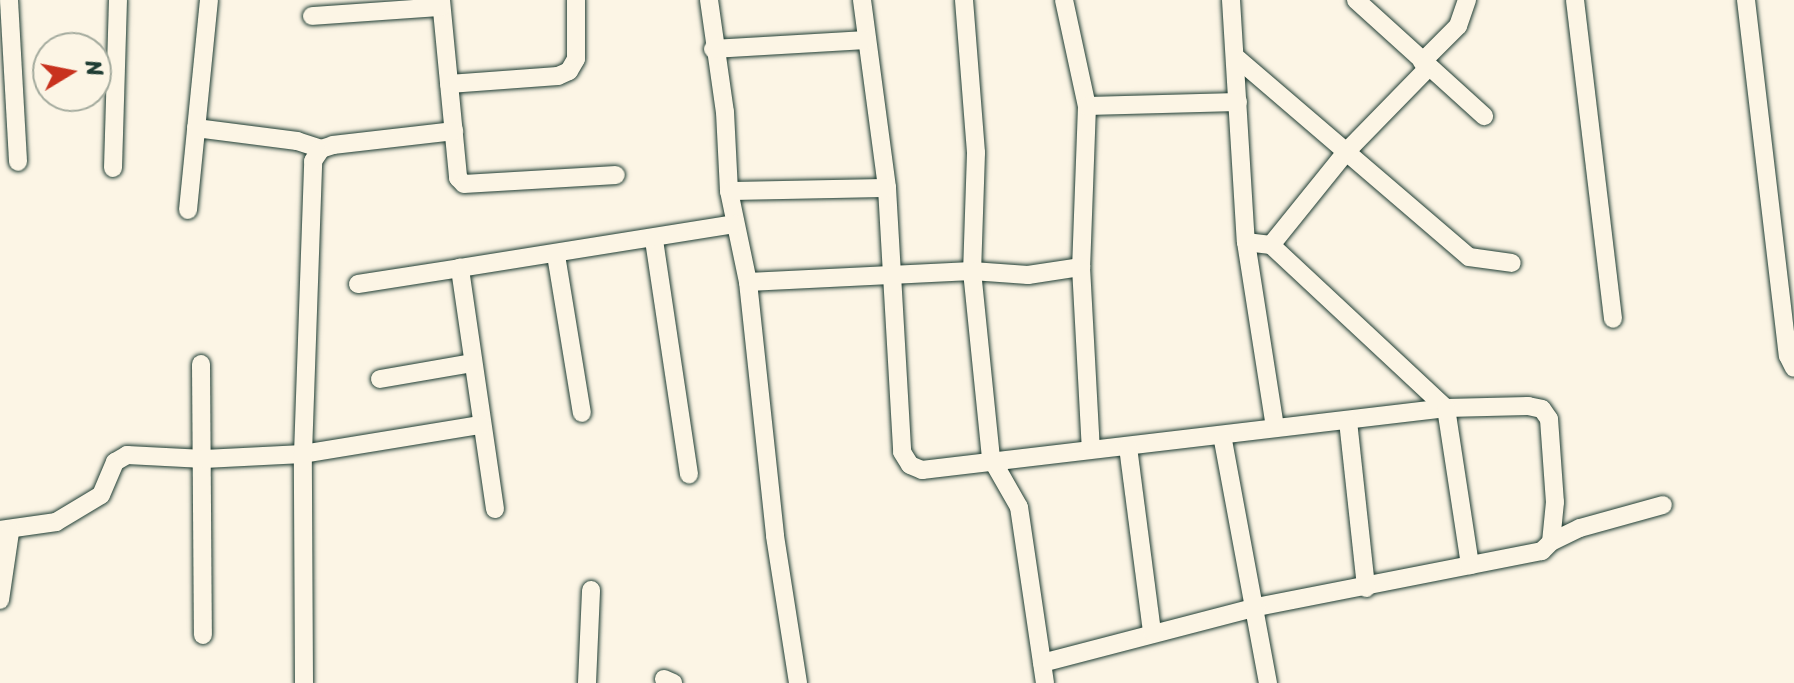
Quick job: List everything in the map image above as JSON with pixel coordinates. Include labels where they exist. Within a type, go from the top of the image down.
[{"type":"street","points":[[9,0],[18,162]]},
{"type":"street","points":[[113,168],[118,0]]},
{"type":"street","points":[[188,210],[209,0]]},
{"type":"street","points":[[449,84],[558,76],[569,71],[576,59],[576,0]]},
{"type":"street","points":[[709,0],[713,49],[725,112],[729,191],[748,282],[775,536],[798,683]]},
{"type":"street","points":[[862,0],[887,188],[902,452],[910,465],[922,470],[991,458],[1128,447],[1446,408],[1542,409],[1549,419],[1556,476],[1551,542]]},
{"type":"street","points":[[964,0],[976,153],[972,271],[991,458],[1019,507],[1045,683]]},
{"type":"street","points":[[1064,0],[1087,106],[1081,267],[1091,449]]},
{"type":"street","points":[[1231,0],[1238,59],[1246,242],[1275,427]]},
{"type":"street","points":[[1356,0],[1484,116]]},
{"type":"street","points":[[1271,245],[1346,152],[1458,26],[1467,0]]},
{"type":"street","points":[[1575,0],[1613,319]]},
{"type":"street","points":[[1746,0],[1788,356],[1794,368]]},
{"type":"street","points":[[312,16],[441,3],[458,178],[464,184],[616,175]]},
{"type":"street","points":[[713,49],[866,40]]},
{"type":"street","points":[[1238,59],[1469,257],[1512,263]]},
{"type":"street","points":[[1087,106],[1238,102]]},
{"type":"street","points":[[196,128],[297,141],[321,149],[454,131]]},
{"type":"street","points":[[304,683],[303,454],[312,172],[321,149]]},
{"type":"street","points":[[729,191],[887,188]]},
{"type":"street","points":[[358,284],[654,240],[735,224]]},
{"type":"street","points":[[654,240],[689,474]]},
{"type":"street","points":[[1246,242],[1271,245],[1446,408],[1470,565]]},
{"type":"street","points":[[556,255],[582,413]]},
{"type":"street","points":[[748,282],[972,271],[1028,275],[1081,267]]},
{"type":"street","points":[[460,268],[495,509]]},
{"type":"street","points":[[380,379],[472,363]]},
{"type":"street","points":[[201,364],[203,635]]},
{"type":"street","points":[[1348,421],[1366,588]]},
{"type":"street","points":[[0,600],[5,531],[56,522],[101,495],[115,462],[127,455],[204,459],[303,454],[481,425]]},
{"type":"street","points":[[1222,435],[1257,607],[1268,683]]},
{"type":"street","points":[[1128,447],[1152,631]]},
{"type":"street","points":[[1042,663],[1152,631],[1257,607],[1542,551],[1551,542],[1580,528],[1663,505]]},
{"type":"street","points":[[587,683],[591,590]]}]
